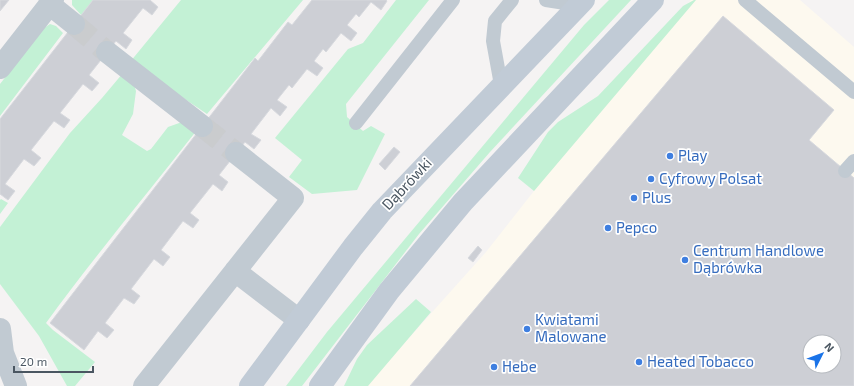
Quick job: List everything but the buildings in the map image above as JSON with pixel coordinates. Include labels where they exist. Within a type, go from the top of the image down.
[{"type":"main road","name":"Dąbrówki","points":[[250,386],[353,247],[382,211],[581,3]]},
{"type":"main road","points":[[320,386],[389,291],[463,202],[647,6]]},
{"type":"street","points":[[0,68],[51,2],[74,24]]},
{"type":"street","points":[[107,52],[202,126]]},
{"type":"street","points":[[144,386],[293,198],[236,153]]},
{"type":"street","points":[[235,271],[299,320]]},
{"type":"street","points":[[0,329],[3,353],[16,386]]},
{"type":"lane","points":[[356,123],[453,0]]},
{"type":"lane","points":[[501,85],[492,41],[496,21],[512,0]]},
{"type":"lane","points":[[546,0],[581,3]]},
{"type":"lane","points":[[647,6],[667,0]]},
{"type":"lane","points":[[745,0],[854,92]]},
{"type":"shaded area","name":"Centrum Handlowe Dąbrówka","points":[[691,0],[800,0],[854,47],[854,386],[366,386],[486,252],[534,191]]},
{"type":"green space","points":[[72,0],[93,0],[81,15],[72,5]]},
{"type":"green space","points":[[181,0],[303,0],[207,114],[130,62]]},
{"type":"green space","points":[[396,0],[429,0],[346,104],[347,117],[363,131],[371,126],[385,134],[357,190],[312,194],[289,177],[302,160],[275,138],[348,49],[363,43]]},
{"type":"green space","points":[[609,0],[631,0],[490,152],[419,234],[302,386],[286,386],[327,332],[584,25]]},
{"type":"green space","points":[[696,0],[534,191],[518,178],[548,132],[558,122],[598,96],[683,6]]},
{"type":"green space","points":[[50,24],[56,26],[63,33],[0,116],[0,84],[44,28]]},
{"type":"green space","points":[[123,73],[133,81],[136,91],[133,114],[122,135],[147,151],[151,149],[168,127],[182,122],[197,130],[64,298],[46,323],[95,362],[75,386],[67,386],[39,336],[0,284],[0,227],[70,133]]},
{"type":"green space","points":[[1,199],[8,203],[0,214],[0,200]]},
{"type":"green space","points":[[416,299],[431,312],[368,386],[344,386],[357,359],[367,345]]},
{"type":"tunnel","points":[[74,24],[107,52]]},
{"type":"tunnel","points":[[202,126],[236,153]]},
{"type":"place","name":"Play","points":[[670,156]]},
{"type":"place","name":"Cyfrowy Polsat","points":[[651,179]]},
{"type":"place","name":"Plus","points":[[634,198]]},
{"type":"place","name":"Pepco","points":[[608,228]]},
{"type":"place","name":"Centrum Handlowe Dąbrówka","points":[[685,260]]},
{"type":"place","name":"Kwiatami Malowane","points":[[527,329]]},
{"type":"place","name":"Heated Tobacco","points":[[639,362]]},
{"type":"place","name":"Hebe","points":[[494,367]]}]
